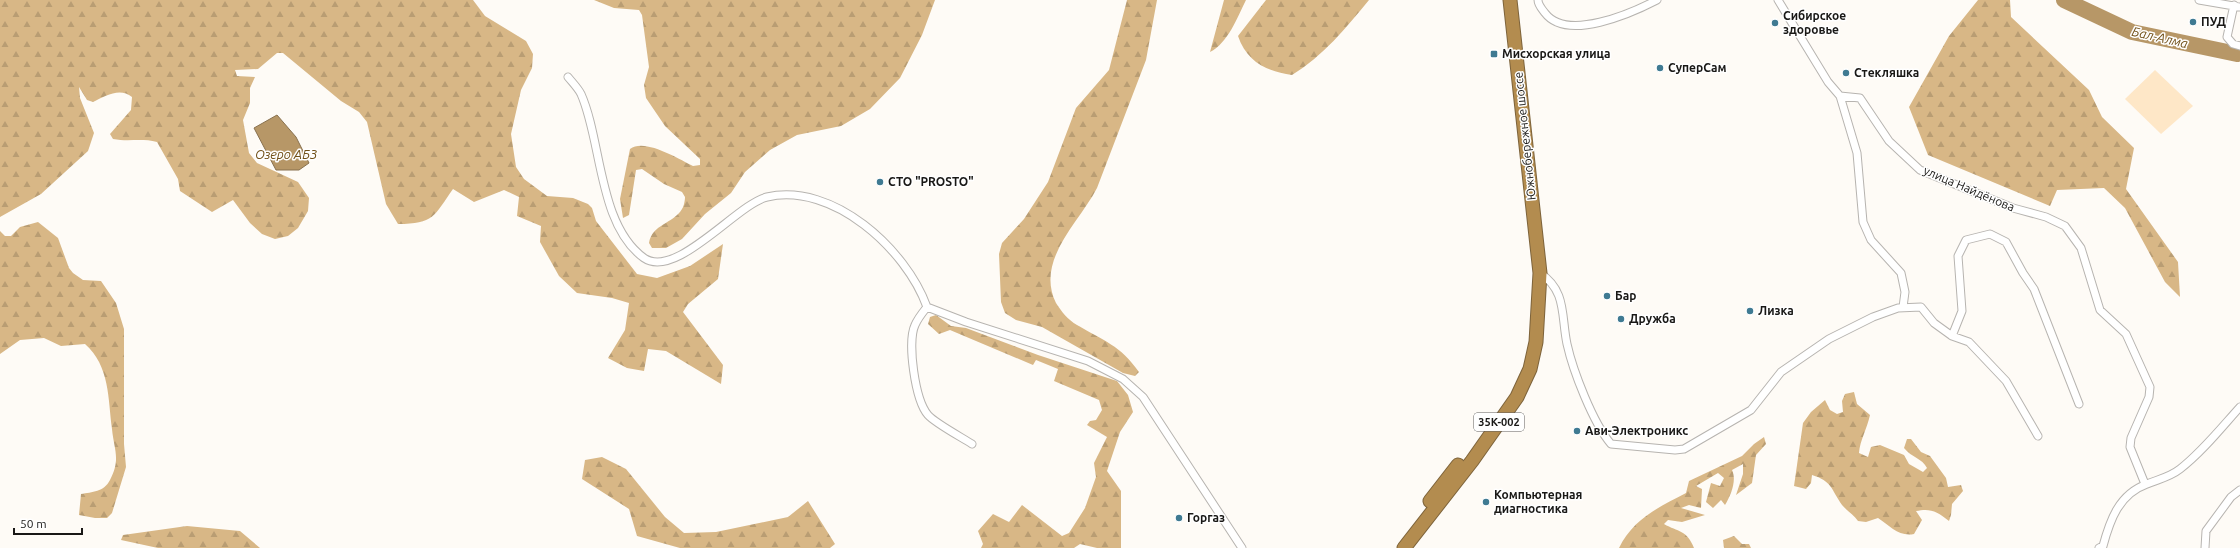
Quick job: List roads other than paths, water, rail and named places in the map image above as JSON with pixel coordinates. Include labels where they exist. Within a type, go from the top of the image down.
[{"type":"highway","name":"Южнобережное шоссе","points":[[1395,548],[1422,514],[1442,484],[1476,444],[1516,390],[1530,344],[1536,273],[1506,40],[1503,0]]},
{"type":"highway","name":"Южнобережное шоссе","points":[[1404,548],[1472,461],[1517,397],[1530,369],[1536,342],[1536,273],[1510,0]]},
{"type":"street","points":[[1538,0],[1548,16],[1564,24],[1581,25],[1608,22],[1636,11],[1657,0]]},
{"type":"street","points":[[1778,0],[1828,82],[1840,96],[1857,153],[1863,222],[1871,240],[1901,272],[1905,292],[1902,306]]},
{"type":"street","points":[[2199,0],[2237,6],[2227,36],[2233,44],[2240,46]]},
{"type":"street","points":[[568,77],[580,93],[589,119],[604,183],[615,220],[631,243],[645,258],[659,261],[678,257],[704,241],[743,208],[766,197],[796,195],[824,202],[854,218],[882,239],[922,291],[927,307]]},
{"type":"street","name":"улица Найдёнова","points":[[1840,96],[1860,98],[1889,141],[1920,170],[2013,208],[2046,217],[2065,226],[2081,248],[2100,310],[2126,334],[2150,387],[2150,397],[2132,438],[2130,447],[2146,484]]},
{"type":"street","points":[[1952,336],[1962,311],[1958,256],[1966,240],[1990,234],[2006,242],[2022,273],[2034,289],[2079,404]]},
{"type":"street","points":[[1536,273],[1549,279],[1558,291],[1567,343],[1573,365],[1602,434],[1611,444],[1675,450],[1684,449],[1751,410],[1781,372],[1829,339],[1873,317],[1902,306],[1921,307],[1934,323],[1952,336],[1968,342],[2006,381],[2038,436]]},
{"type":"street","points":[[927,307],[915,325],[912,342],[917,388],[928,415],[972,444]]},
{"type":"street","points":[[927,307],[966,322],[1088,361],[1123,379],[1143,397],[1242,548]]},
{"type":"street","points":[[2101,547],[2111,518],[2126,496],[2146,484],[2162,479],[2180,469],[2240,407]]},
{"type":"street","points":[[2205,548],[2206,531],[2232,497],[2240,490]]},
{"type":"water","name":"Озеро АБЗ","points":[[277,115],[296,137],[309,163],[299,170],[276,170],[254,128]]},
{"type":"waterway","name":"Бал-Алма","points":[[2064,0],[2132,32],[2237,54]]},
{"type":"place","name":"ПУД","points":[[2193,22]]},
{"type":"place","name":"Сибирское здоровье","points":[[1775,23]]},
{"type":"place","name":"Мисхорская улица","points":[[1494,54]]},
{"type":"place","name":"СуперСам","points":[[1660,68]]},
{"type":"place","name":"Стекляшка","points":[[1846,73]]},
{"type":"place","name":"СТО \"PROSTO\"","points":[[880,182]]},
{"type":"place","name":"Бар","points":[[1607,296]]},
{"type":"place","name":"Лизка","points":[[1750,311]]},
{"type":"place","name":"Дружба","points":[[1621,319]]},
{"type":"place","name":"Ави-Электроникс","points":[[1577,431]]},
{"type":"place","name":"Компьютерная диагностика","points":[[1486,502]]},
{"type":"place","name":"Горгаз","points":[[1179,518]]}]
